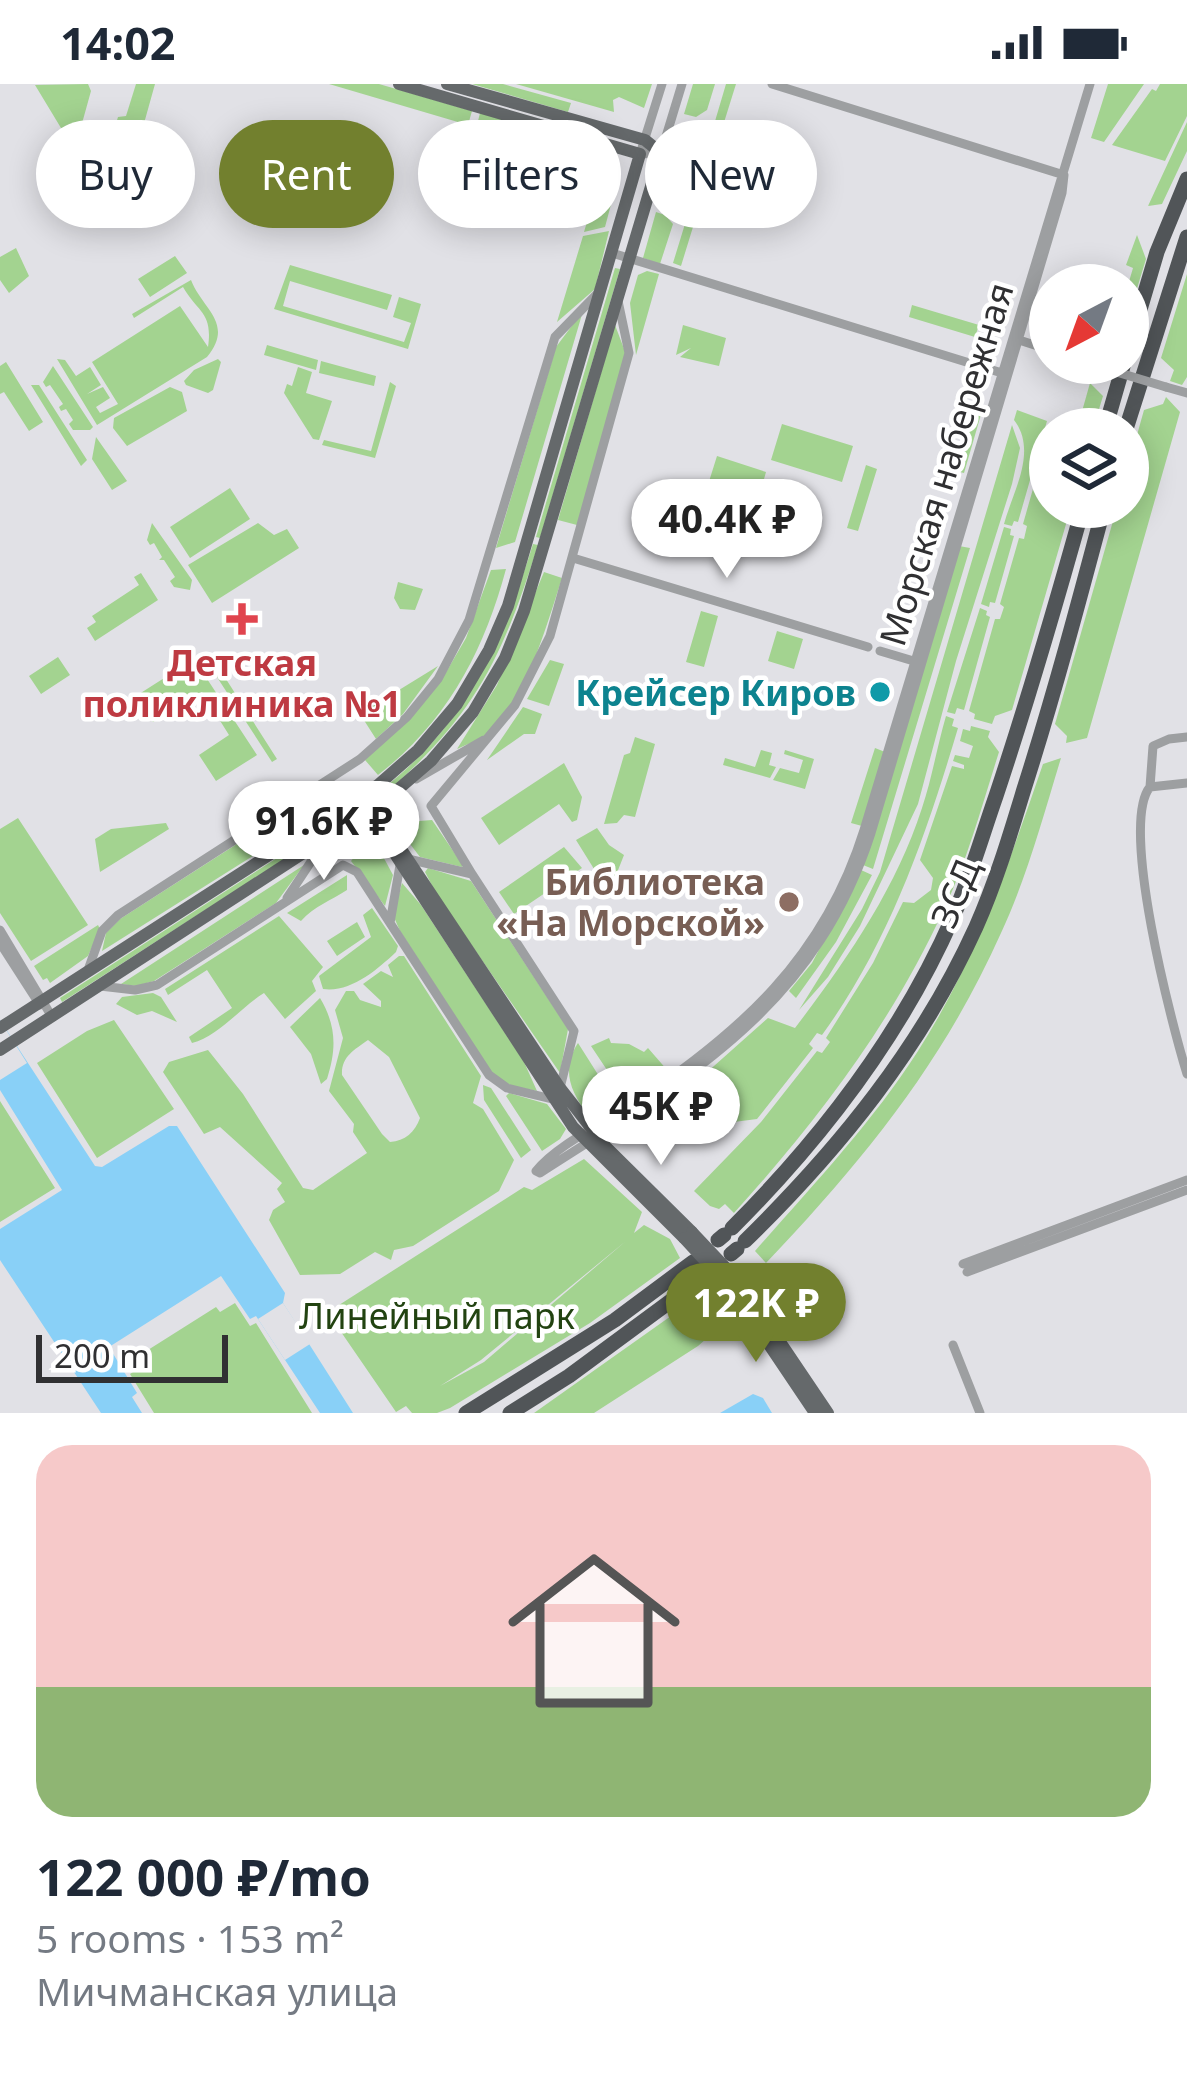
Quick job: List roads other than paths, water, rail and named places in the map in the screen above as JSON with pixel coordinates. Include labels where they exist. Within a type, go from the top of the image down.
[{"type":"highway","points":[[1149,276],[1187,178]]},
{"type":"highway","points":[[1133,408],[1187,237]]},
{"type":"highway","name":"ЗСД","points":[[724,1234],[774,1186],[857,1081],[923,976],[953,917],[1032,688],[1077,528]]},
{"type":"highway","name":"ЗСД","points":[[737,1248],[832,1151],[878,1094],[910,1047],[975,929],[1054,696],[1098,528]]},
{"type":"highway","points":[[466,1413],[615,1320],[692,1262]]},
{"type":"highway","points":[[510,1413],[706,1276]]},
{"type":"main road","points":[[399,84],[642,147]]},
{"type":"main road","points":[[450,84],[645,148]]},
{"type":"main road","points":[[2,1027],[361,796],[395,771],[438,728],[489,650],[508,606],[642,147]]},
{"type":"main road","points":[[0,1050],[406,785],[473,712],[516,635],[645,206]]},
{"type":"main road","points":[[361,796],[556,1094],[590,1137],[737,1288],[828,1413]]},
{"type":"main road","points":[[737,1288],[815,1413]]},
{"type":"street","points":[[642,147],[662,84]]},
{"type":"street","points":[[671,120],[682,84]]},
{"type":"street","points":[[772,84],[1064,175]]},
{"type":"street","name":"Морская набережная","points":[[1005,373],[1063,193],[1090,84]]},
{"type":"street","name":"Морская набережная","points":[[590,1137],[536,1171],[541,1173],[725,1039],[768,997],[812,942],[854,862],[1064,175]]},
{"type":"street","points":[[611,253],[1005,373]]},
{"type":"street","points":[[88,970],[103,931],[118,915],[360,759],[407,717],[438,680],[462,640],[477,600],[555,337],[601,290]]},
{"type":"street","points":[[100,986],[135,990],[157,985],[337,868],[348,866],[362,878],[489,1075],[507,1088],[556,1094],[574,1031],[431,811],[433,801],[518,701],[550,636],[629,353],[617,297]]},
{"type":"street","points":[[1019,340],[1029,343]]},
{"type":"street","points":[[1149,379],[1187,393]]},
{"type":"street","points":[[573,558],[868,647]]},
{"type":"street","points":[[880,651],[918,663]]},
{"type":"street","points":[[406,785],[495,733]]},
{"type":"street","points":[[1187,737],[1154,746],[1150,788],[1140,801],[1146,889],[1159,965],[1187,1074]]},
{"type":"street","points":[[1150,788],[1187,783]]},
{"type":"street","points":[[284,902],[327,838]]},
{"type":"street","points":[[390,923],[404,862],[472,874]]},
{"type":"street","points":[[0,930],[52,1017]]},
{"type":"street","points":[[0,943],[42,1001]]},
{"type":"street","points":[[1187,1180],[965,1268],[1187,1190]]},
{"type":"street","points":[[953,1345],[980,1413]]},
{"type":"water","points":[[0,1020],[95,1166],[102,1167],[169,1126],[177,1126],[285,1293],[283,1303],[353,1413],[320,1413],[256,1316],[250,1319],[221,1276],[109,1347],[137,1393],[132,1397],[142,1413],[101,1413],[0,1260],[0,1229],[62,1190],[0,1090]]},
{"type":"water","points":[[753,1394],[763,1398],[772,1413],[720,1413]]},
{"type":"place","name":"Детская поликлиника №1","points":[[242,619]]},
{"type":"place","name":"Крейсер Киров","points":[[880,692]]},
{"type":"place","name":"Библиотека «На Морской»","points":[[789,902]]},
{"type":"park label","name":"Линейный парк","points":[[437,1315]]}]
